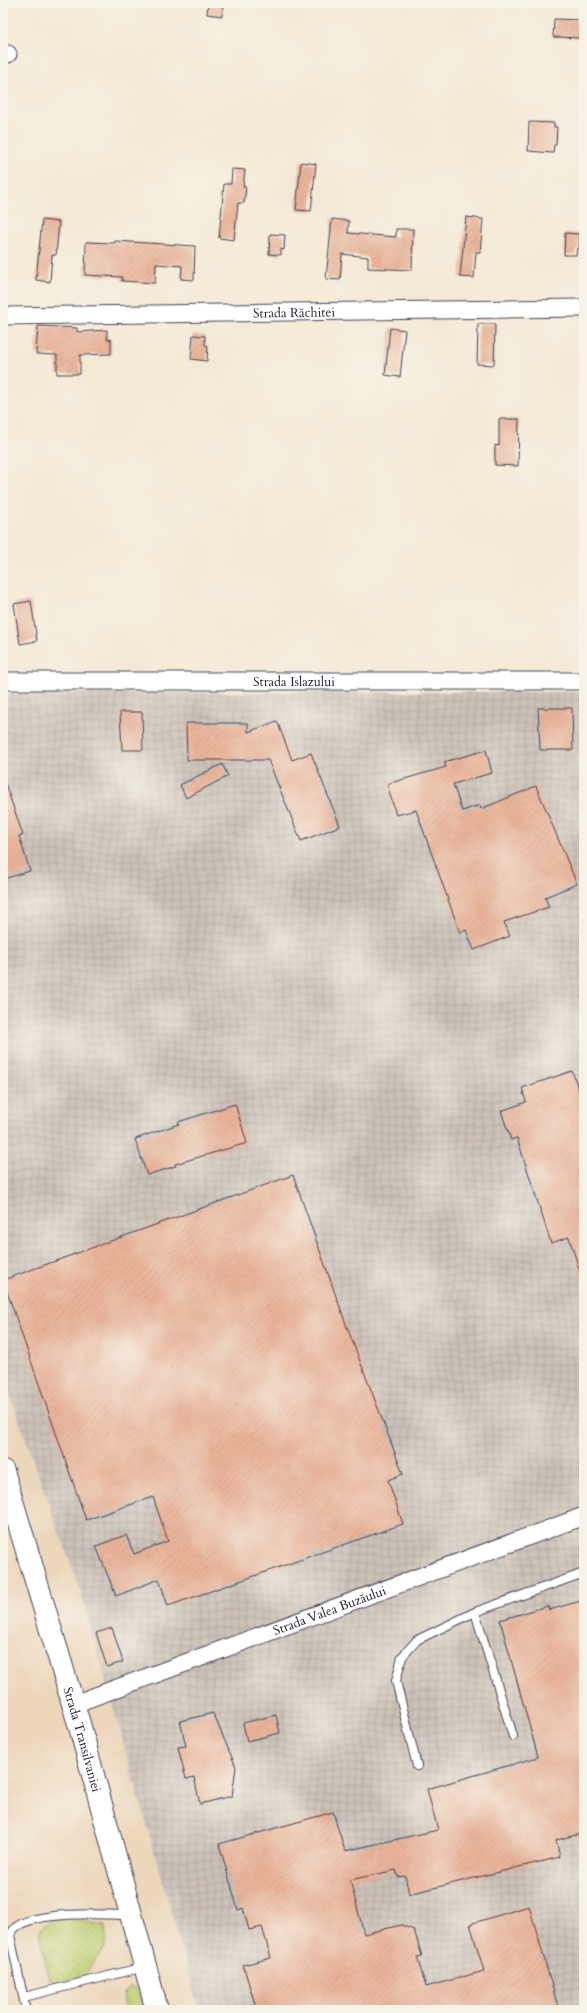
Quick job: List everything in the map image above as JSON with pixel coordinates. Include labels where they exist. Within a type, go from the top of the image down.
[{"type":"main road","name":"Strada Transilvaniei","points":[[3,1471],[74,1704],[157,2010]]},
{"type":"street","name":"Strada Răchitei","points":[[3,316],[584,308]]},
{"type":"street","name":"Strada Islazului","points":[[3,681],[584,681]]},
{"type":"street","name":"Strada Valea Buzăului","points":[[74,1704],[584,1516]]},
{"type":"lane","points":[[417,1766],[396,1681],[402,1657],[417,1640],[475,1612],[584,1573]]},
{"type":"lane","points":[[475,1612],[514,1736]]},
{"type":"lane","points":[[26,2010],[10,1935],[15,1927],[49,1917],[79,1914],[130,1915]]},
{"type":"lane","points":[[24,1997],[145,1967]]},
{"type":"shaded area","points":[[584,692],[584,2010],[199,2010],[81,1593],[3,1376],[3,693]]},
{"type":"shaded area","points":[[3,1376],[81,1593],[199,2010],[3,2010]]},
{"type":"green space","points":[[73,1920],[105,1925],[106,1940],[103,1950],[84,1975],[56,1984],[48,1978],[40,1931],[42,1927],[49,1922]]},
{"type":"green space","points":[[129,1987],[138,1992],[142,2010],[127,2010],[123,1994]]},
{"type":"building","points":[[208,3],[223,3],[222,16],[207,14]]},
{"type":"building","points":[[554,19],[584,20],[584,38],[553,37]]},
{"type":"building","points":[[529,122],[554,123],[554,127],[557,127],[556,145],[554,145],[553,153],[528,151]]},
{"type":"building","points":[[301,162],[316,164],[311,211],[296,210]]},
{"type":"building","points":[[232,169],[245,170],[243,187],[246,187],[244,203],[238,203],[234,240],[219,238],[224,184],[231,184]]},
{"type":"building","points":[[466,217],[483,219],[480,252],[476,252],[474,278],[460,277]]},
{"type":"building","points":[[332,219],[349,221],[348,233],[396,237],[396,229],[413,229],[412,270],[368,268],[368,257],[342,254],[340,280],[326,279]]},
{"type":"building","points":[[42,220],[59,222],[56,255],[52,255],[50,282],[36,280]]},
{"type":"building","points":[[565,233],[580,234],[579,249],[577,249],[576,255],[564,255]]},
{"type":"building","points":[[270,234],[285,235],[284,250],[281,249],[281,255],[269,254]]},
{"type":"building","points":[[115,241],[195,246],[194,280],[181,279],[182,266],[156,264],[155,283],[122,281],[122,277],[85,275],[86,242],[115,243]]},
{"type":"building","points":[[478,324],[495,324],[494,365],[477,364]]},
{"type":"building","points":[[38,326],[77,328],[77,332],[107,330],[107,340],[111,339],[111,354],[80,355],[80,374],[57,374],[57,355],[36,354]]},
{"type":"building","points":[[390,328],[405,330],[400,377],[385,375]]},
{"type":"building","points":[[193,335],[205,336],[205,345],[208,346],[207,361],[191,359]]},
{"type":"building","points":[[499,419],[519,419],[518,466],[495,465],[495,445],[499,446]]},
{"type":"building","points":[[31,601],[37,641],[20,644],[14,604]]},
{"type":"building","points":[[538,708],[572,708],[573,750],[540,750]]},
{"type":"building","points":[[120,712],[142,712],[143,750],[122,750]]},
{"type":"building","points":[[277,721],[292,760],[311,753],[340,826],[301,841],[268,760],[187,760],[186,723],[248,723],[248,732]]},
{"type":"building","points":[[486,750],[492,773],[453,784],[462,811],[480,805],[481,809],[536,786],[577,884],[545,897],[549,907],[504,922],[510,936],[474,950],[466,930],[460,933],[416,810],[396,815],[387,784],[446,767],[444,762]]},
{"type":"building","points":[[222,764],[228,776],[186,798],[180,785]]},
{"type":"building","points":[[3,783],[5,783],[23,835],[19,836],[30,871],[3,879]]},
{"type":"building","points":[[572,1071],[582,1099],[584,1099],[584,1275],[581,1275],[569,1237],[551,1243],[517,1138],[511,1140],[501,1111],[526,1102],[522,1088]]},
{"type":"building","points":[[235,1104],[247,1143],[175,1164],[176,1166],[147,1175],[135,1139],[179,1124],[178,1122]]},
{"type":"building","points":[[293,1175],[347,1327],[403,1474],[388,1480],[403,1524],[168,1606],[159,1579],[116,1596],[96,1546],[126,1535],[134,1554],[168,1541],[153,1497],[86,1520],[3,1280]]},
{"type":"building","points":[[584,1600],[584,1833],[556,1840],[560,1857],[409,1894],[405,1876],[398,1877],[396,1870],[350,1880],[364,1934],[401,1925],[414,1930],[422,1956],[417,1957],[426,1987],[484,1971],[470,1924],[529,1906],[559,2010],[257,2010],[243,1965],[271,1958],[262,1927],[249,1930],[243,1908],[238,1910],[219,1844],[333,1812],[345,1851],[438,1830],[427,1789],[538,1757],[500,1620],[548,1606],[549,1610]]},
{"type":"building","points":[[112,1628],[123,1662],[107,1667],[96,1633]]},
{"type":"building","points":[[213,1713],[236,1767],[232,1796],[200,1804],[194,1777],[186,1779],[178,1747],[186,1746],[180,1721]]},
{"type":"building","points":[[276,1715],[280,1733],[247,1741],[243,1723]]}]
